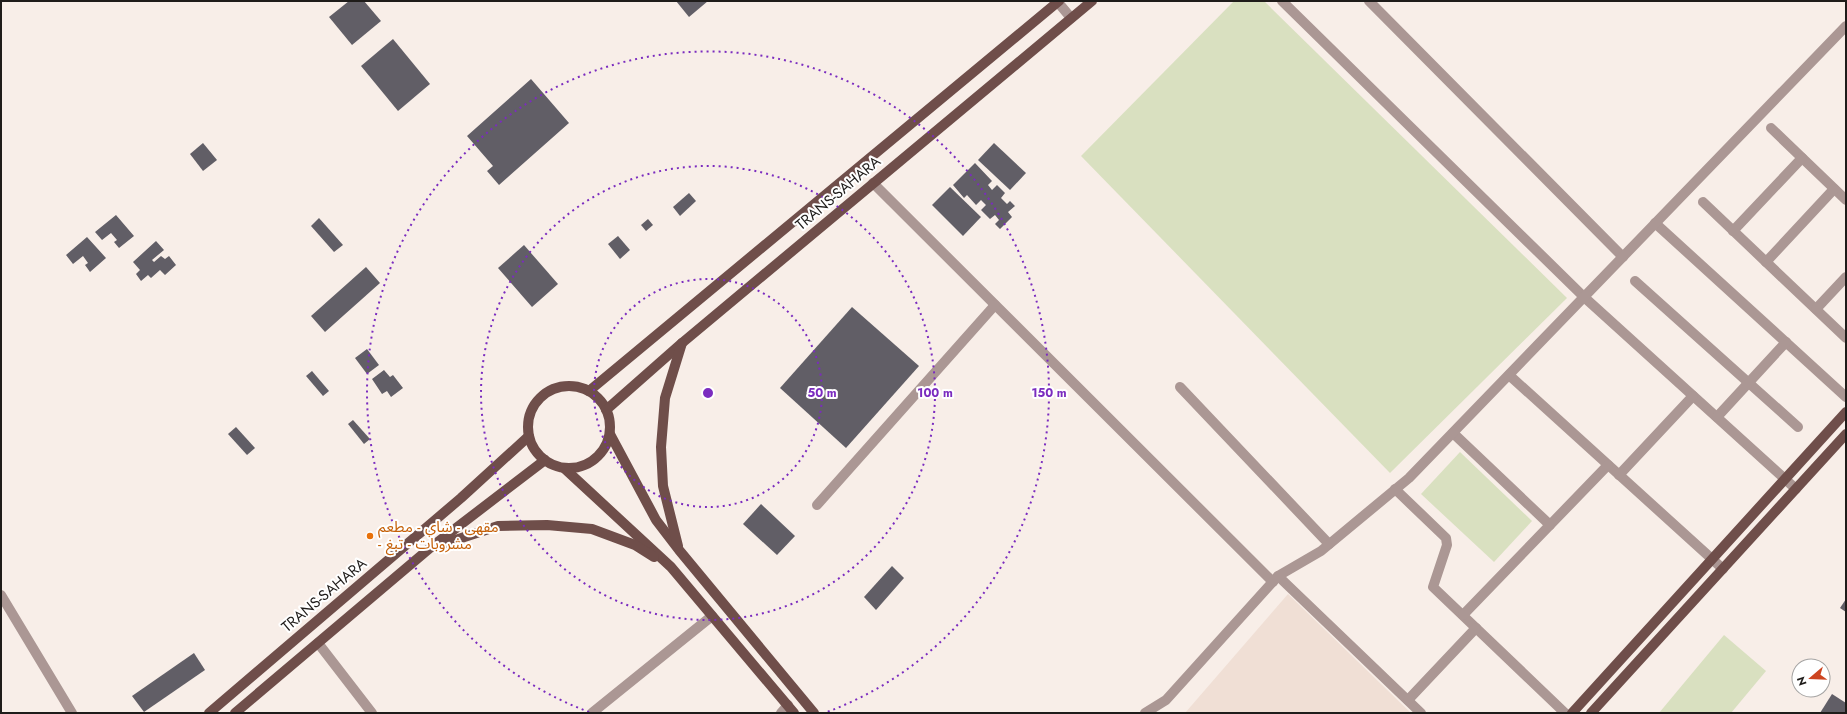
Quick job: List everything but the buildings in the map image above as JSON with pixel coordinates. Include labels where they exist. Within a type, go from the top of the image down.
[{"type":"main road","name":"TRANS-SAHARA","points":[[589,391],[1058,1]]},
{"type":"main road","name":"TRANS-SAHARA","points":[[606,410],[682,343],[1092,1]]},
{"type":"main road","points":[[679,550],[663,486],[661,447],[665,398],[682,343]]},
{"type":"main road","points":[[563,387],[577,387],[589,391],[599,399],[606,410],[610,422],[610,434],[606,446],[594,460],[577,468],[554,466],[545,460],[538,453],[529,436],[529,423],[532,410],[540,399],[551,391],[563,387]]},
{"type":"main road","points":[[1572,713],[1846,412]]},
{"type":"main road","points":[[610,434],[656,520],[679,550],[814,713]]},
{"type":"main road","points":[[1591,713],[1846,434]]},
{"type":"main road","name":"TRANS-SAHARA","points":[[209,713],[461,498],[529,436]]},
{"type":"main road","points":[[235,713],[430,548],[545,460]]},
{"type":"main road","points":[[564,468],[671,567],[788,710]]},
{"type":"main road","points":[[430,548],[498,526],[547,525],[592,530],[635,545],[671,567]]},
{"type":"street","points":[[1058,1],[1071,18]]},
{"type":"street","points":[[1282,1],[1584,297],[1796,489]]},
{"type":"street","points":[[1369,1],[1623,257]]},
{"type":"street","points":[[1144,713],[1166,700],[1276,579],[1321,551],[1409,478],[1846,26]]},
{"type":"street","points":[[1771,128],[1846,200]]},
{"type":"street","points":[[1733,231],[1802,158]]},
{"type":"street","points":[[873,183],[995,305],[1276,579],[1421,713]]},
{"type":"street","points":[[1766,262],[1834,189]]},
{"type":"street","points":[[1703,202],[1846,338]]},
{"type":"street","points":[[1655,223],[1846,397]]},
{"type":"street","points":[[1816,309],[1846,277]]},
{"type":"street","points":[[1635,281],[1798,427]]},
{"type":"street","points":[[817,505],[995,305]]},
{"type":"street","points":[[1717,417],[1786,342]]},
{"type":"street","points":[[1509,375],[1723,569]]},
{"type":"street","points":[[1180,387],[1329,544]]},
{"type":"street","points":[[1619,475],[1693,396]]},
{"type":"street","points":[[1452,433],[1550,525]]},
{"type":"street","points":[[1463,615],[1608,465]]},
{"type":"street","points":[[1395,489],[1446,538],[1447,545],[1433,587],[1564,713]]},
{"type":"street","points":[[1,596],[72,713]]},
{"type":"street","points":[[592,713],[606,709],[712,616]]},
{"type":"street","points":[[1408,700],[1476,628]]},
{"type":"street","points":[[318,643],[372,713]]},
{"type":"shaded area","points":[[1288,594],[1411,713],[1185,713]]},
{"type":"green space","points":[[1234,1],[1264,1],[1567,298],[1390,473],[1081,156]]},
{"type":"green space","points":[[1460,452],[1532,521],[1494,562],[1421,494]]},
{"type":"green space","points":[[1724,635],[1766,671],[1731,713],[1659,713]]},
{"type":"place","name":"مقهى - شاي - مطعم - مشروبات - تبغ","points":[[370,536]]}]
